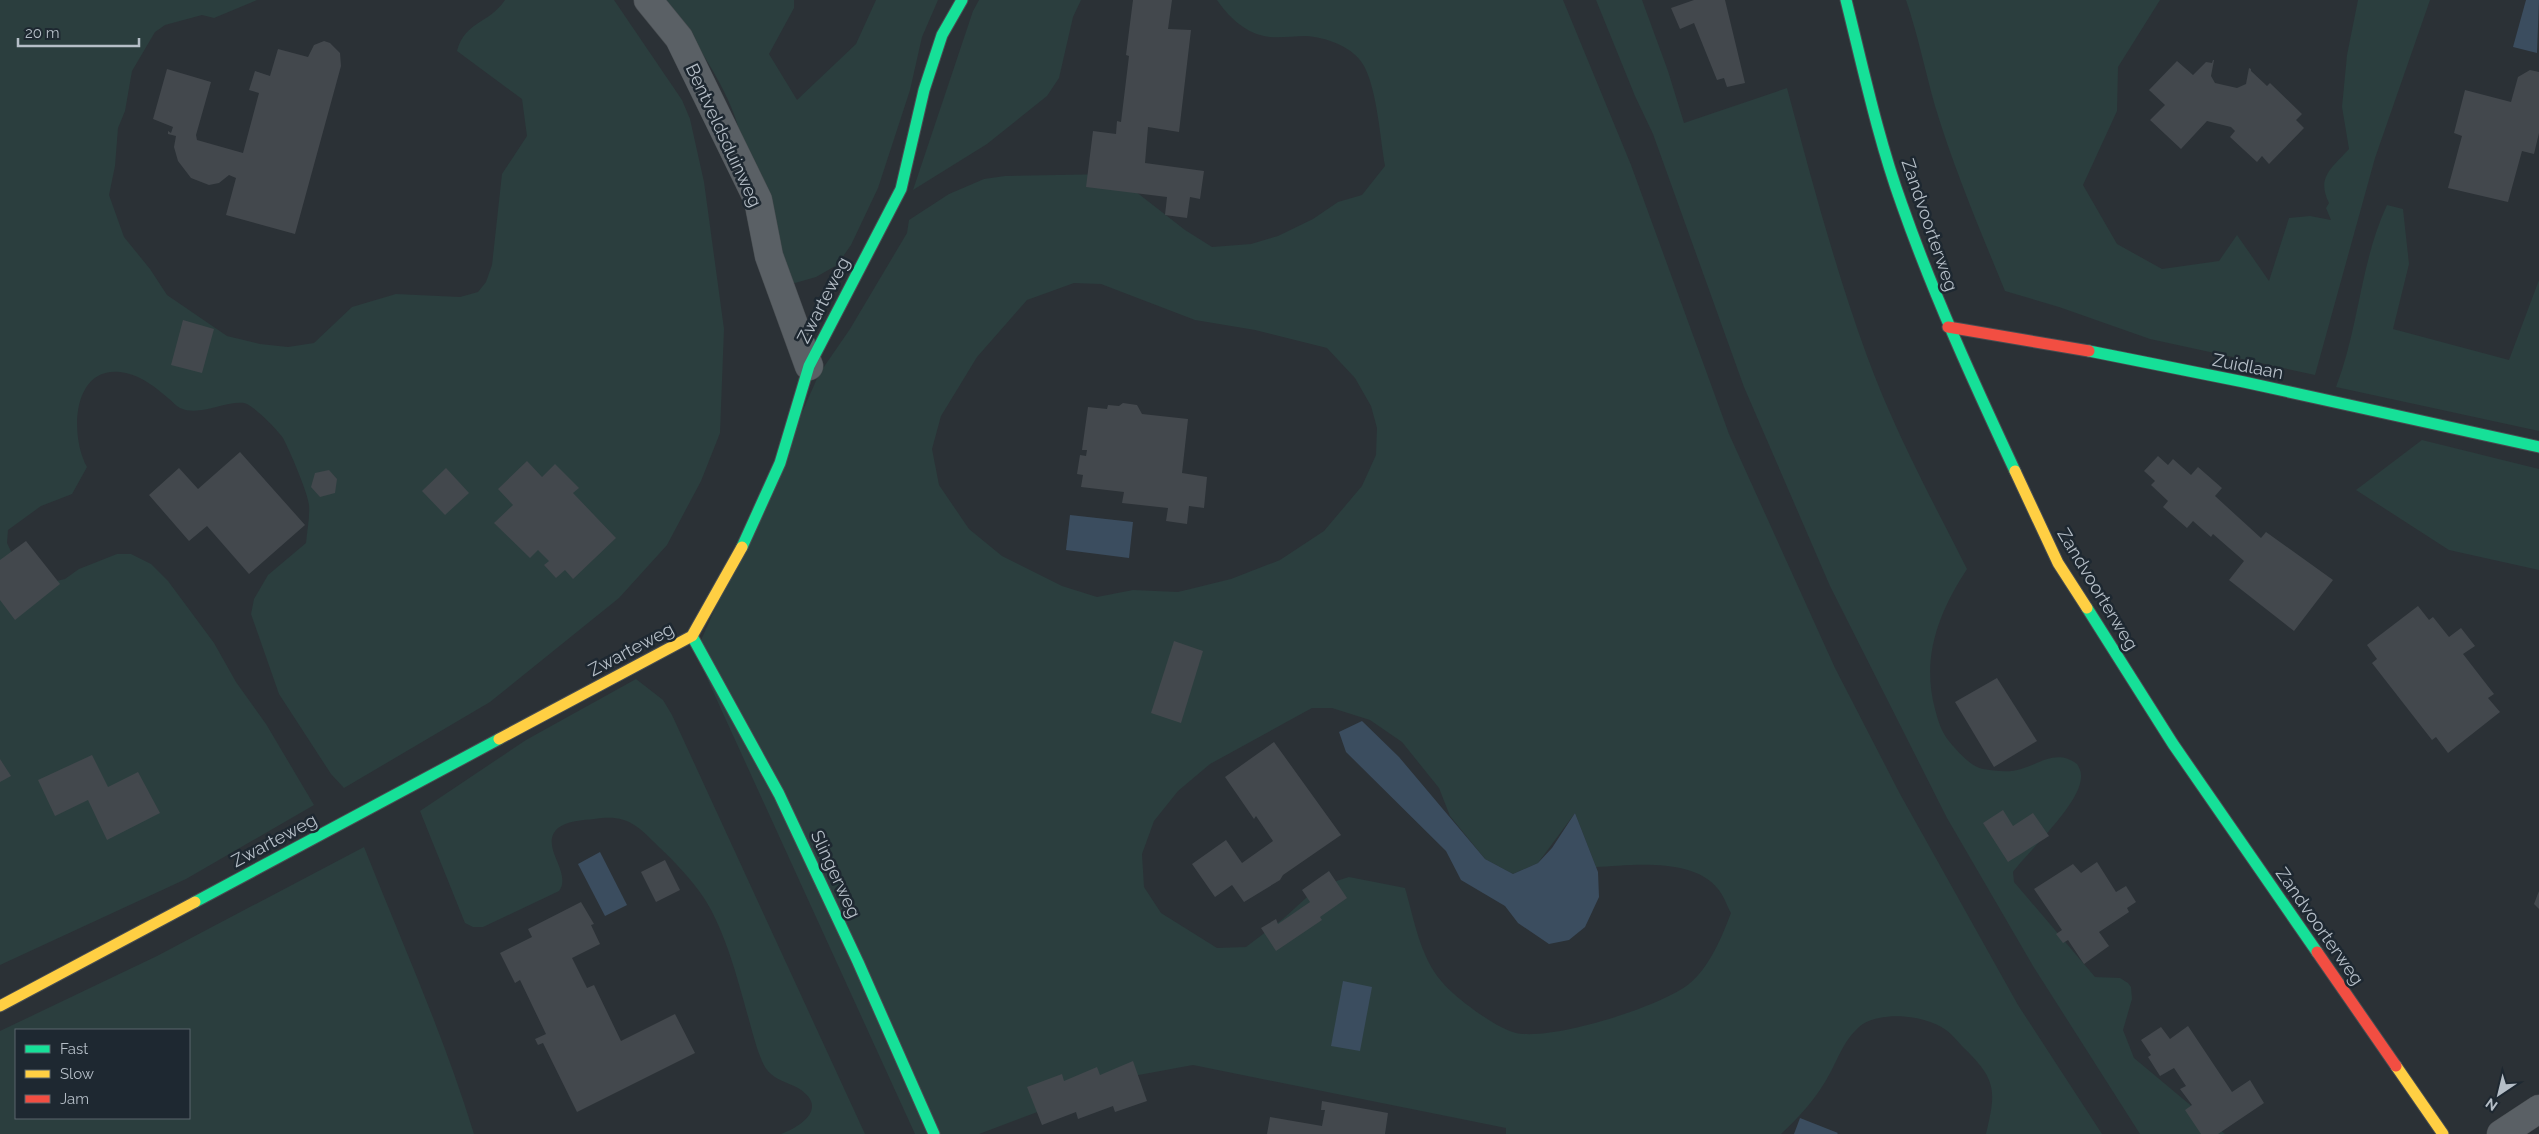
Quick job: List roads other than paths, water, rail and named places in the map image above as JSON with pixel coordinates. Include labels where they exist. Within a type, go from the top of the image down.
[{"type":"street","name":"Bentveldsduinweg","points":[[648,0],[679,38],[758,200],[769,256],[809,366]]},
{"type":"street","name":"Zwarteweg","points":[[0,1006],[692,636],[744,545],[780,463],[809,366],[901,188],[924,90],[939,44],[962,0]]},
{"type":"street","name":"Zandvoorterweg","points":[[1846,0],[1866,82],[1901,204],[1948,327],[2058,563],[2173,744],[2443,1134]]},
{"type":"street","name":"Zuidlaan","points":[[1948,327],[2007,336],[2317,398],[2539,447]]},
{"type":"street","name":"Slingerweg","points":[[692,636],[778,794],[858,962],[934,1134]]},
{"type":"street","points":[[2501,1134],[2539,1109]]},
{"type":"water","points":[[2526,0],[2539,0],[2537,53],[2513,47]]},
{"type":"water","points":[[1070,515],[1133,522],[1129,558],[1066,550]]},
{"type":"water","points":[[1362,721],[1399,757],[1485,859],[1513,874],[1538,863],[1552,848],[1575,813],[1598,872],[1599,897],[1585,927],[1569,940],[1549,944],[1518,923],[1505,906],[1461,880],[1446,851],[1346,752],[1339,732]]},
{"type":"water","points":[[600,852],[627,905],[605,916],[578,864]]},
{"type":"water","points":[[1343,981],[1372,987],[1360,1051],[1331,1046]]},
{"type":"water","points":[[1800,1118],[1838,1133],[1794,1134]]}]
